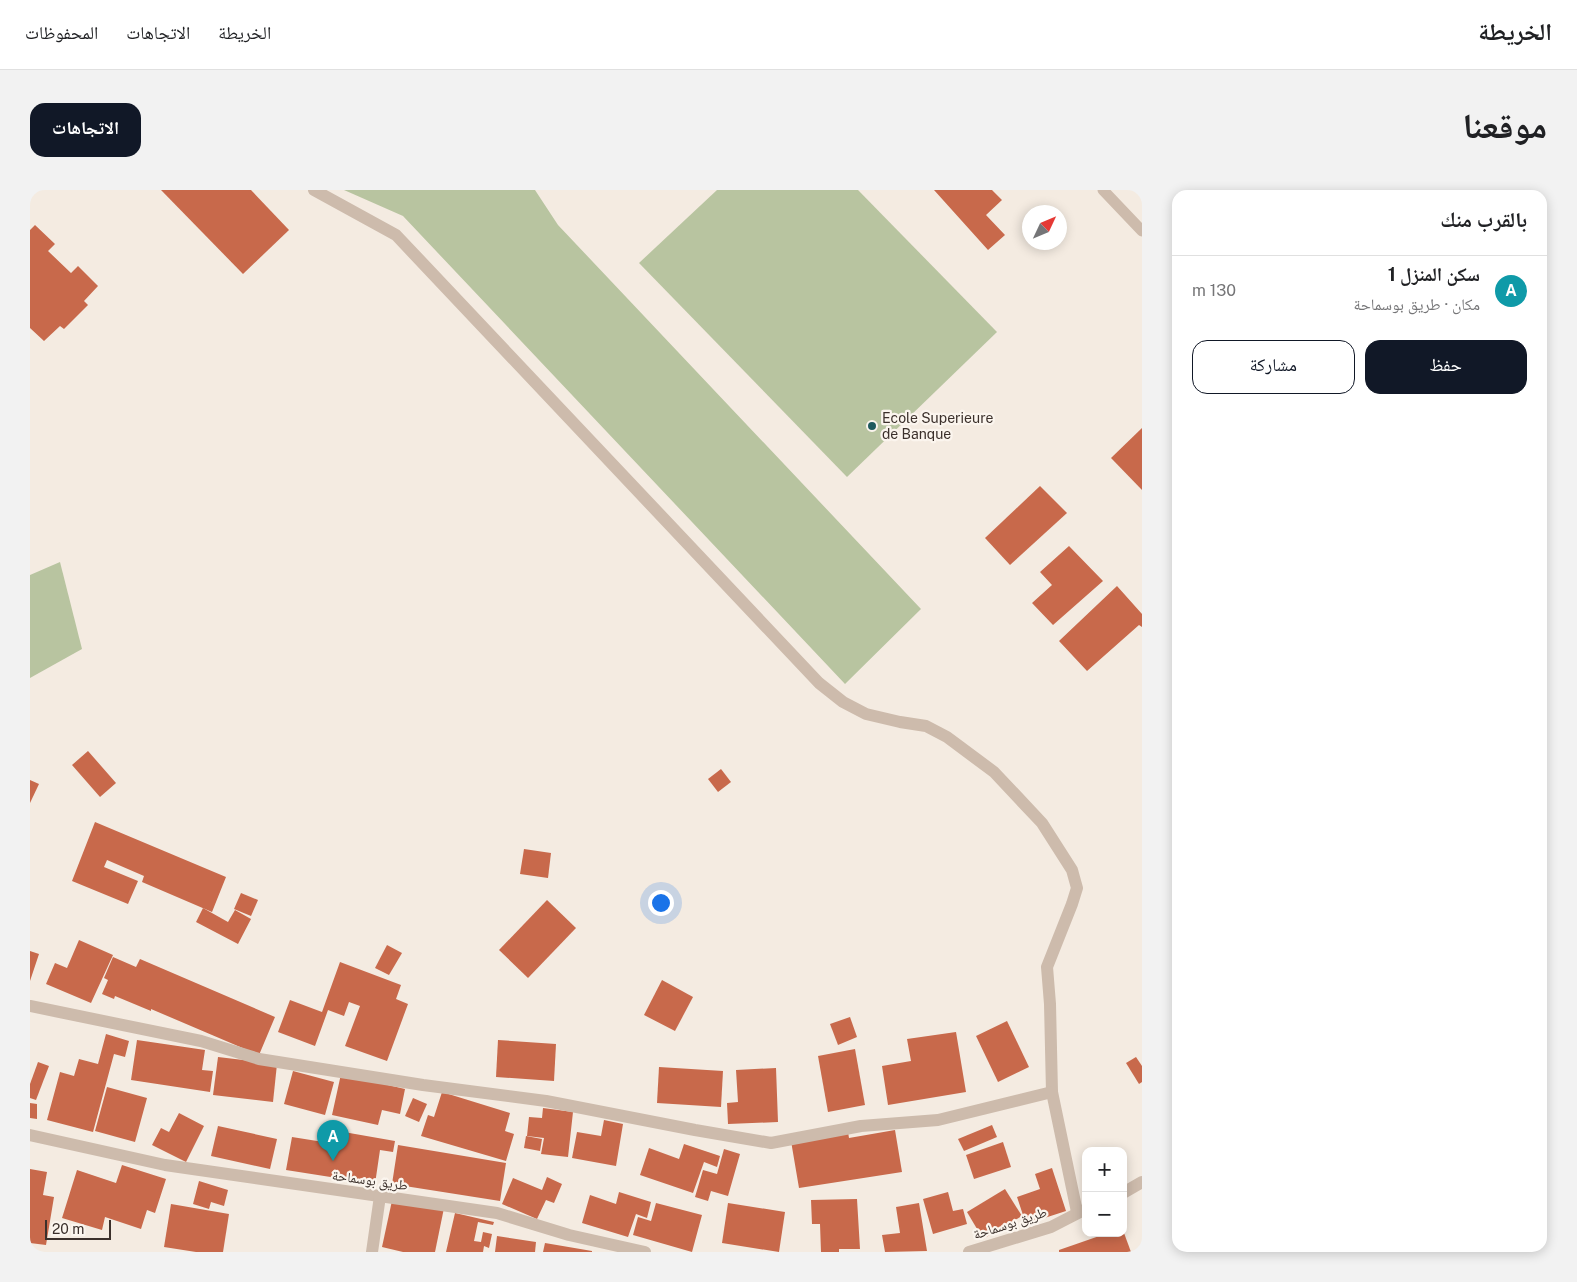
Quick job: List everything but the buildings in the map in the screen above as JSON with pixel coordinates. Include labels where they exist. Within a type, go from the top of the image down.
[{"type":"street","points":[[314,190],[396,235],[819,684],[843,702],[866,714],[926,726],[947,737],[994,772],[1042,824],[1072,870],[1077,888],[1048,967],[1052,1092],[1081,1210]]},
{"type":"street","points":[[30,1006],[202,1041],[259,1059],[423,1085],[546,1101],[771,1143],[861,1126],[938,1120],[1052,1092]]},
{"type":"street","name":"طريق بوسماحة","points":[[30,1135],[165,1165],[497,1213],[569,1235],[645,1252]]},
{"type":"street","points":[[1125,1192],[1142,1182]]},
{"type":"street","points":[[372,1252],[380,1196]]},
{"type":"street","name":"طريق بوسماحة","points":[[969,1252],[1051,1227],[1081,1210]]},
{"type":"lane","points":[[1103,190],[1142,231]]},
{"type":"green space","points":[[344,190],[535,190],[558,225],[921,609],[845,684],[403,216]]},
{"type":"green space","points":[[717,190],[858,190],[997,332],[847,477],[639,263]]},
{"type":"green space","points":[[60,562],[82,649],[30,678],[30,575]]},
{"type":"place","name":"Ecole Superieure de Banque","points":[[872,426]]},
{"type":"place","name":"سكن المنزل 1","points":[[333,1161]]}]
